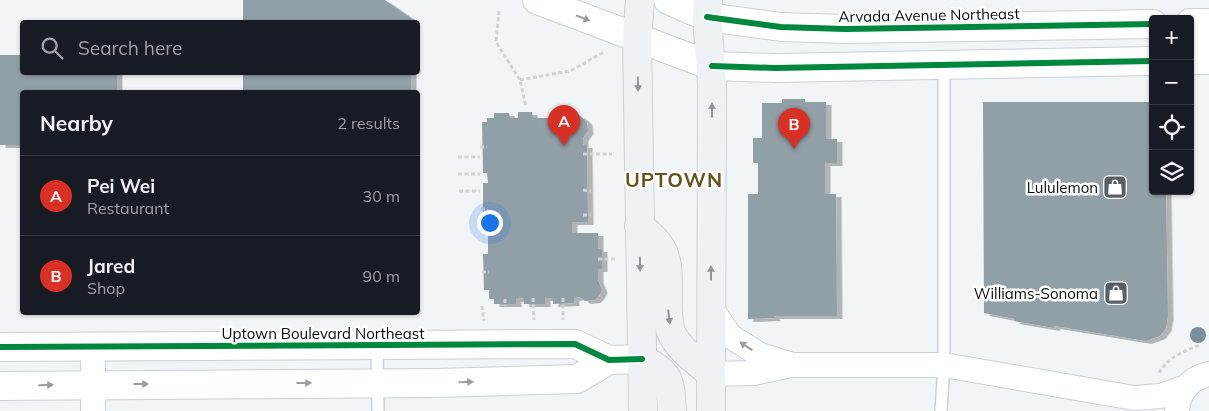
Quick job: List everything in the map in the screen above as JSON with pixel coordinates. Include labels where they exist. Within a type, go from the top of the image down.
[{"type":"main road","points":[[640,0],[637,39],[643,411]]},
{"type":"main road","points":[[707,9],[712,66],[711,411]]},
{"type":"main road","points":[[639,226],[653,237],[662,249],[666,263],[668,318],[672,333],[681,346],[711,374]]},
{"type":"main road","points":[[642,359],[654,365],[666,375],[671,390],[672,411]]},
{"type":"street","points":[[537,0],[712,66],[774,68],[1149,61]]},
{"type":"street","name":"Arvada Avenue Northeast","points":[[668,0],[781,27],[845,29],[1149,24]]},
{"type":"street","points":[[1197,23],[1209,52]]},
{"type":"street","points":[[1194,60],[1209,60]]},
{"type":"street","points":[[711,308],[730,336],[760,356],[791,365]]},
{"type":"street","name":"Uptown Boulevard Northeast","points":[[0,347],[576,344],[609,360],[642,359]]},
{"type":"street","points":[[93,347],[93,398]]},
{"type":"street","points":[[1177,411],[1180,396],[1196,380],[1204,368],[1205,351]]},
{"type":"street","name":"Uptown Boulevard Northeast","points":[[0,386],[93,398],[378,383],[577,379],[609,360]]},
{"type":"street","points":[[711,374],[754,373],[791,365],[944,365],[1134,398],[1161,396],[1196,380]]},
{"type":"street","points":[[1134,398],[1156,411]]},
{"type":"lane","points":[[941,411],[944,365],[944,64]]},
{"type":"lane","points":[[377,345],[378,411]]},
{"type":"path","points":[[499,11],[496,42],[520,80],[526,107]]},
{"type":"path","points":[[520,80],[570,72],[609,49]]},
{"type":"path","points":[[480,147],[488,147]]},
{"type":"path","points":[[583,154],[612,154]]},
{"type":"path","points":[[458,156],[480,157]]},
{"type":"path","points":[[458,174],[480,174]]},
{"type":"path","points":[[584,190],[592,191]]},
{"type":"path","points":[[459,191],[480,191]]},
{"type":"path","points":[[481,209],[488,209]]},
{"type":"path","points":[[584,215],[592,215]]},
{"type":"path","points":[[598,259],[615,259]]},
{"type":"path","points":[[482,272],[489,272]]},
{"type":"path","points":[[533,298],[534,326]]},
{"type":"path","points":[[563,298],[564,326]]},
{"type":"path","points":[[505,299],[505,306]]},
{"type":"path","points":[[482,306],[484,324]]},
{"type":"path","points":[[1155,380],[1162,367],[1179,352],[1205,351]]},
{"type":"building","points":[[243,0],[385,0],[411,18],[411,20],[243,20]]},
{"type":"building","points":[[0,55],[20,55],[20,75],[117,75],[117,90],[20,90],[20,145],[0,145]]},
{"type":"building","points":[[243,75],[411,75],[411,90],[243,90]]},
{"type":"building","points":[[782,99],[805,99],[805,102],[826,102],[826,139],[837,139],[837,163],[825,163],[825,194],[836,194],[837,316],[774,316],[775,318],[748,319],[748,194],[758,194],[758,163],[753,163],[753,138],[762,138],[762,103],[782,103]]},
{"type":"building","points":[[983,102],[1149,102],[1149,195],[1166,195],[1168,317],[1166,328],[1160,336],[1146,341],[1055,326],[1054,328],[1014,321],[1015,319],[984,313]]},
{"type":"building","points":[[518,112],[532,112],[533,118],[554,118],[553,112],[570,112],[570,116],[579,115],[587,122],[588,131],[583,138],[583,145],[587,145],[588,222],[572,222],[572,233],[598,233],[598,249],[602,249],[602,269],[598,269],[598,280],[602,290],[595,300],[585,301],[580,297],[574,298],[574,303],[553,304],[553,298],[545,298],[545,304],[524,304],[523,298],[516,299],[516,304],[494,304],[494,299],[489,299],[489,290],[484,290],[483,254],[488,254],[488,235],[483,235],[483,183],[488,183],[487,173],[483,173],[482,122],[487,122],[487,118],[494,118],[494,113],[509,113],[510,118],[518,118]]},
{"type":"cycle path","points":[[707,17],[781,27],[845,29],[1149,24]]},
{"type":"cycle path","points":[[712,66],[775,68],[1149,61]]},
{"type":"cycle path","points":[[0,347],[575,344],[609,360],[642,359]]},
{"type":"place","name":"Pei Wei","points":[[564,146]]},
{"type":"place","name":"Jared","points":[[794,149]]},
{"type":"place","name":"Lululemon","points":[[1115,187]]},
{"type":"place","name":"Williams-Sonoma","points":[[1116,293]]},
{"type":"district","name":"UPTOWN","points":[[674,179]]}]
